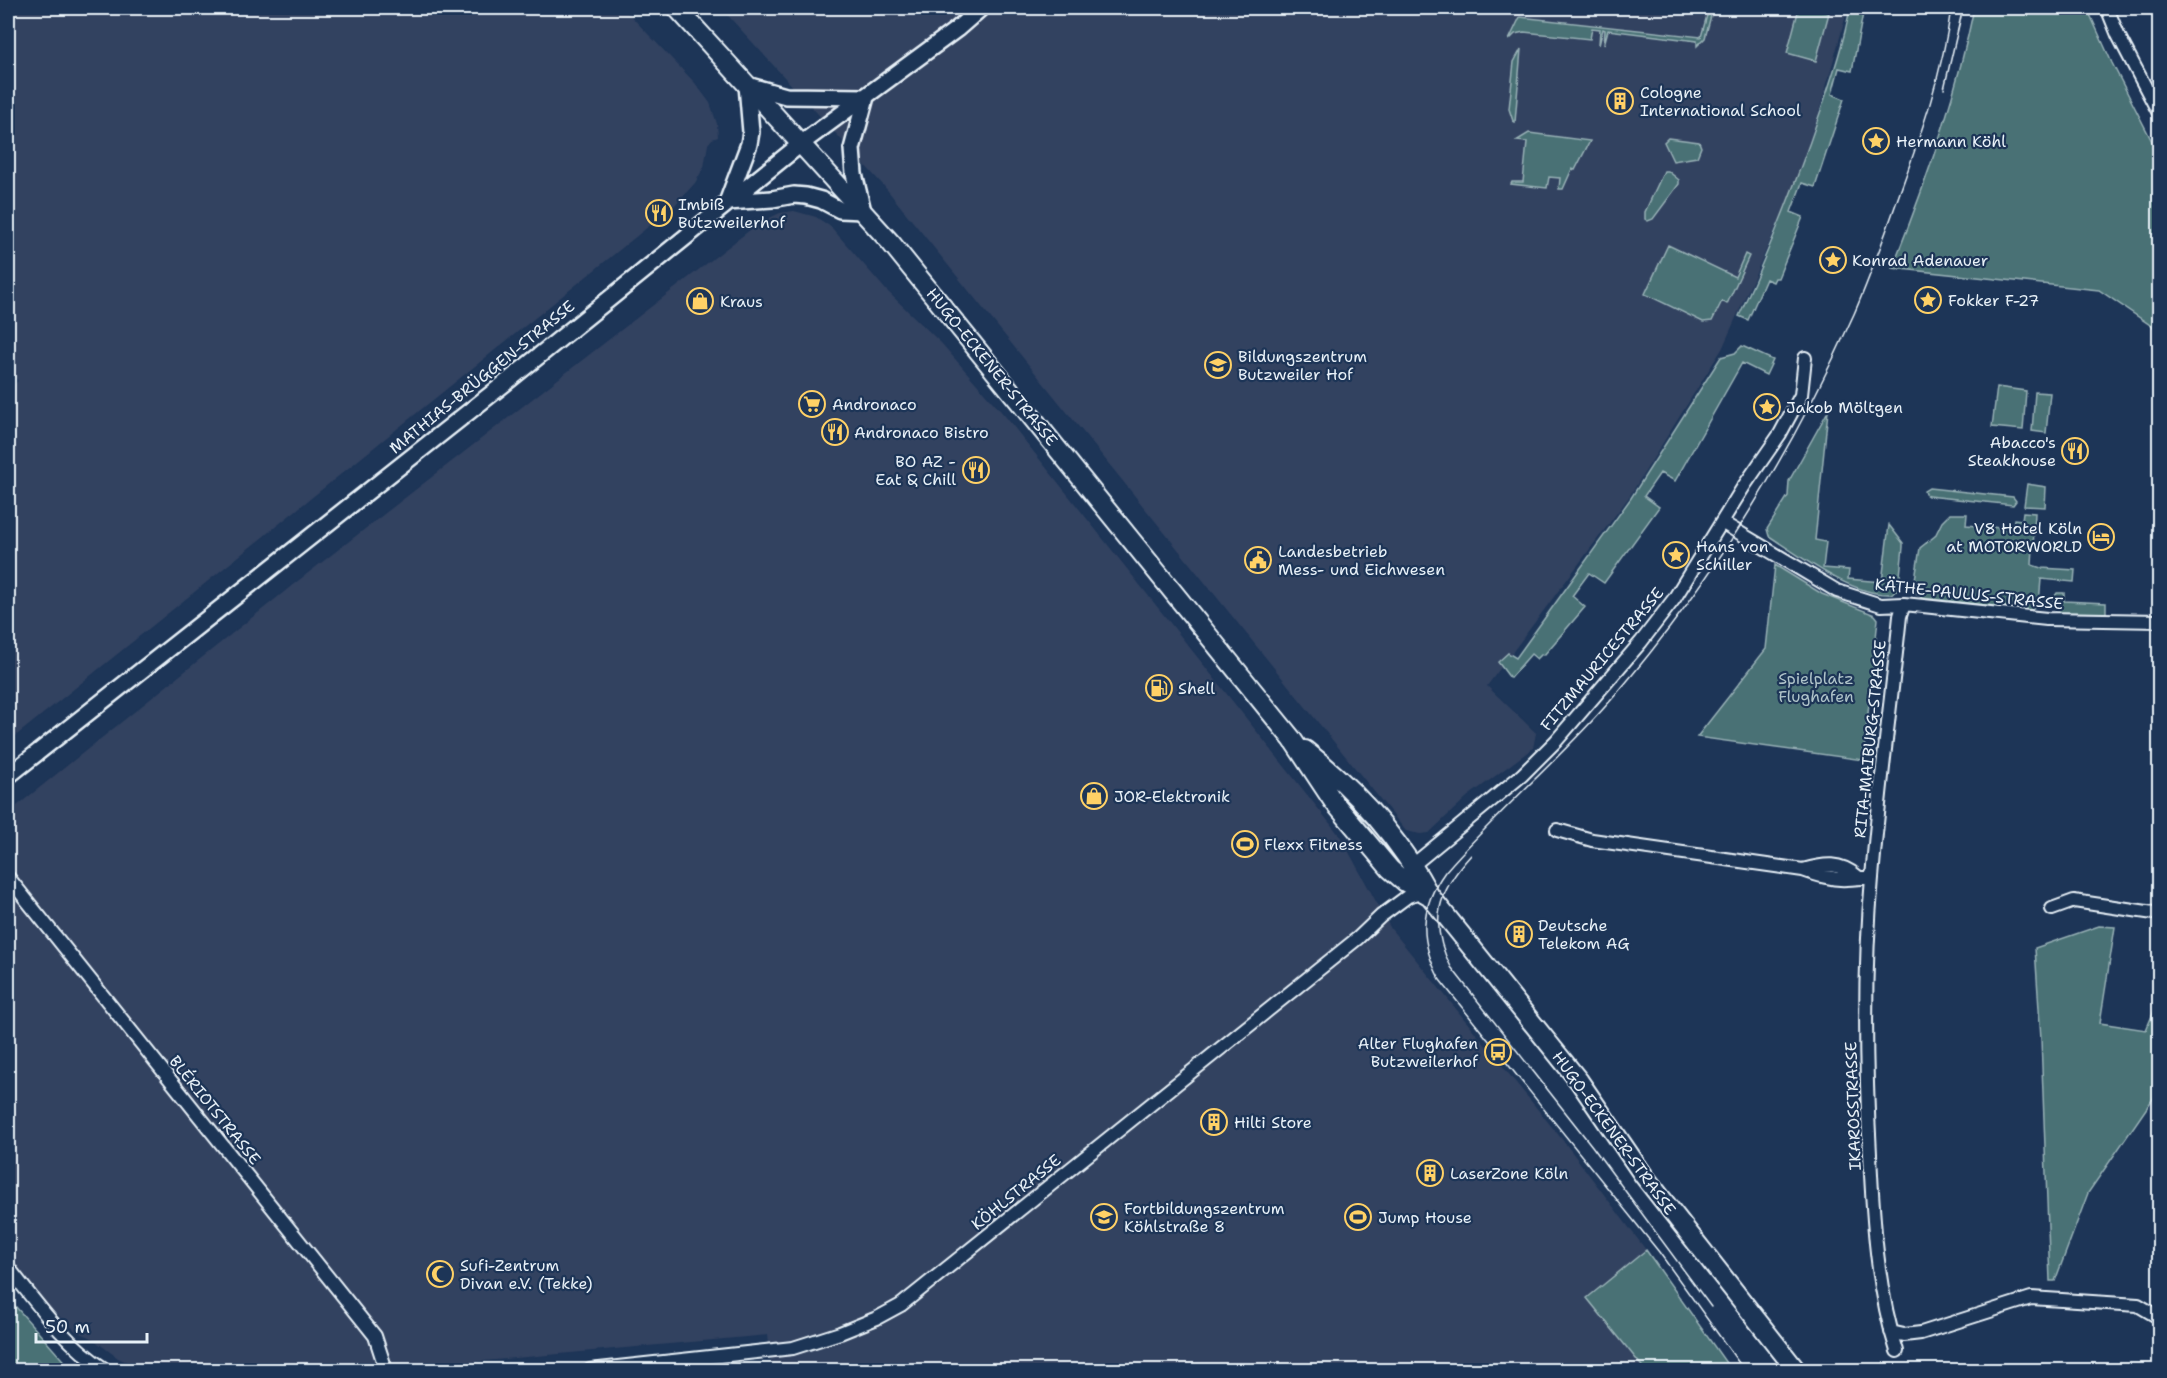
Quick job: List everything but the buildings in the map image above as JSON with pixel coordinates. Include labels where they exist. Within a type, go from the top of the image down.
[{"type":"main road","name":"HUGO-ECKENER-STRASSE","points":[[677,8],[863,211],[943,306],[1292,739],[1333,801],[1385,863],[1409,873]]},
{"type":"main road","name":"HUGO-ECKENER-STRASSE","points":[[1292,739],[1333,773],[1392,837],[1409,873],[1579,1081],[1644,1176],[1796,1371]]},
{"type":"street","name":"MATHIAS-BRÜGGEN-STRASSE","points":[[8,776],[494,392],[802,143],[957,29],[981,8]]},
{"type":"street","points":[[2107,8],[2118,35],[2160,115]]},
{"type":"street","points":[[747,85],[786,96],[866,97],[852,149],[854,174],[863,211],[840,210],[821,200],[794,195],[728,202],[749,144],[751,132],[747,85]]},
{"type":"street","name":"FITZMAURICESTRASSE","points":[[1409,873],[1428,852],[1522,776],[1592,701],[1641,642],[1674,599],[1744,486],[1780,434],[1801,395],[1805,358]]},
{"type":"street","name":"KÄTHE-PAULUS-STRASSE","points":[[1723,523],[1837,591],[1881,604],[1904,604],[2047,620],[2160,621]]},
{"type":"street","name":"RITA-MAIBURG-STRASSE","points":[[1872,878],[1900,616],[1904,604]]},
{"type":"street","points":[[1557,830],[1592,840],[1803,870],[1834,864],[1848,869],[1858,877],[1872,878]]},
{"type":"street","points":[[1392,837],[1415,851],[1428,852],[1421,871],[1430,896]]},
{"type":"street","points":[[1385,863],[1396,878],[1399,902]]},
{"type":"street","points":[[1399,902],[1409,873]]},
{"type":"street","name":"BLÉRIOTSTRASSE","points":[[8,877],[375,1336],[386,1371]]},
{"type":"street","name":"IKAROSSTRASSE","points":[[1872,878],[1867,1049],[1872,1204],[1891,1332],[1897,1351]]},
{"type":"street","name":"KÖHLSTRASSE","points":[[590,1371],[793,1348],[878,1318],[901,1305],[1358,938],[1399,902],[1417,893],[1430,896]]},
{"type":"street","points":[[2052,909],[2074,901],[2160,914]]},
{"type":"street","points":[[8,1267],[67,1340],[106,1371]]},
{"type":"street","points":[[1891,1332],[1904,1335],[1921,1333],[2031,1298],[2138,1305],[2160,1318]]},
{"type":"shaded area","points":[[8,8],[623,8],[695,83],[710,103],[717,124],[718,137],[712,139],[708,144],[704,167],[695,183],[674,206],[8,742],[8,390],[18,381],[8,368]]},
{"type":"shaded area","points":[[721,8],[1848,8],[1818,116],[1791,194],[1722,349],[1629,497],[1487,686],[1536,733],[1533,748],[1467,797],[1429,833],[1420,834],[1406,831],[884,186]]},
{"type":"shaded area","points":[[794,211],[816,217],[831,227],[886,290],[941,343],[1005,416],[1340,836],[1391,929],[1565,1143],[1646,1250],[1587,1298],[1645,1370],[772,1370],[768,1335],[384,1370],[144,1370],[118,1358],[90,1337],[76,1331],[49,1307],[8,1255],[8,813],[294,584],[759,223],[780,213]]},
{"type":"green space","points":[[1709,8],[1713,8],[1705,38],[1697,46],[1697,41],[1608,30],[1604,45],[1605,30],[1603,29],[1599,45],[1600,29],[1592,28],[1590,39],[1524,32],[1515,34],[1509,40],[1520,17],[1701,37]]},
{"type":"green space","points":[[1799,8],[1829,13],[1816,61],[1787,53]]},
{"type":"green space","points":[[1850,8],[1864,8],[1852,71],[1839,68],[1832,94],[1844,99],[1815,187],[1802,183],[1791,212],[1803,217],[1778,278],[1775,278],[1773,282],[1766,279],[1748,320],[1739,316],[1783,214],[1812,136],[1837,59]]},
{"type":"green space","points":[[1974,8],[2087,8],[2159,155],[2159,331],[2099,290],[1892,268],[1939,140]]},
{"type":"green space","points":[[1521,49],[1515,122],[1509,109],[1514,62]]},
{"type":"green space","points":[[1529,133],[1590,141],[1575,170],[1572,169],[1563,189],[1559,189],[1560,178],[1549,177],[1547,188],[1511,184],[1512,182],[1523,182],[1527,142],[1516,141]]},
{"type":"green space","points":[[1668,138],[1699,142],[1701,147],[1697,157],[1673,161],[1664,142]]},
{"type":"green space","points":[[1664,171],[1668,171],[1679,180],[1679,184],[1653,219],[1648,221],[1645,219],[1645,212]]},
{"type":"green space","points":[[1668,245],[1735,277],[1745,254],[1749,256],[1727,304],[1722,301],[1712,321],[1703,322],[1645,294]]},
{"type":"green space","points":[[1742,346],[1773,360],[1766,375],[1742,363],[1675,481],[1660,473],[1644,496],[1659,507],[1604,583],[1589,573],[1572,596],[1585,607],[1544,655],[1542,654],[1537,659],[1531,654],[1510,678],[1498,662],[1508,653],[1516,658],[1631,498],[1721,357],[1735,353]]},
{"type":"green space","points":[[1997,387],[2026,391],[2023,430],[1992,427]]},
{"type":"green space","points":[[2035,392],[2050,393],[2046,433],[2032,431]]},
{"type":"green space","points":[[1828,411],[1815,540],[1826,542],[1823,568],[1849,570],[1848,579],[1882,582],[1889,525],[1903,543],[1899,585],[1898,589],[1891,594],[1860,589],[1843,582],[1769,536],[1767,529],[1788,496],[1789,481]]},
{"type":"green space","points":[[2027,484],[2046,487],[2045,507],[2024,506]]},
{"type":"green space","points":[[1929,488],[2013,497],[2016,501],[2013,505],[1928,496],[1924,491]]},
{"type":"green space","points":[[2023,512],[2035,513],[2032,565],[2041,568],[2075,570],[2074,582],[2041,579],[2039,603],[2031,610],[1922,598],[1916,593],[1914,586],[1920,548],[1935,536],[1942,522],[1950,514],[1967,514],[1966,525],[2013,529],[2014,519],[2022,520]]},
{"type":"green space","name":"Spielplatz Flughafen","points":[[1775,565],[1822,594],[1875,615],[1878,619],[1863,760],[1697,737],[1766,649]]},
{"type":"green space","points":[[2057,593],[2064,593],[2064,601],[2106,603],[2106,614],[2060,614],[2053,599]]},
{"type":"green space","points":[[2099,926],[2115,927],[2100,1023],[2146,1030],[2159,999],[2159,1090],[2088,1193],[2055,1281],[2050,1281],[2041,1039],[2035,948]]},
{"type":"green space","points":[[1646,1250],[1731,1370],[1645,1370],[1587,1298]]},
{"type":"green space","points":[[8,1298],[68,1366],[75,1370],[8,1370]]},
{"type":"tram line","points":[[1744,1370],[1659,1252],[1440,980],[1433,966],[1425,938],[1426,912],[1436,885],[1445,872],[1592,721],[1648,655],[1716,563],[1776,466],[1830,365],[1872,270],[1930,103],[1943,56],[1951,8]]},
{"type":"tram line","points":[[1944,89],[1963,8]]},
{"type":"tram line","points":[[1471,855],[1451,882],[1440,908],[1440,936],[1451,967],[1592,1146],[1711,1307]]},
{"type":"place","name":"Cologne International School","points":[[1620,101]]},
{"type":"place","name":"Hermann Köhl","points":[[1876,141]]},
{"type":"place","name":"Imbiß Butzweilerhof","points":[[659,213]]},
{"type":"place","name":"Konrad Adenauer","points":[[1833,260]]},
{"type":"place","name":"Fokker F-27","points":[[1928,300]]},
{"type":"place","name":"Kraus","points":[[700,301]]},
{"type":"place","name":"Bildungszentrum Butzweiler Hof","points":[[1218,365]]},
{"type":"place","name":"Andronaco","points":[[812,404]]},
{"type":"place","name":"Jakob Möltgen","points":[[1767,407]]},
{"type":"place","name":"Andronaco Bistro","points":[[835,432]]},
{"type":"place","name":"Abacco's Steakhouse","points":[[2075,451]]},
{"type":"place","name":"BO AZ - Eat & Chill","points":[[976,470]]},
{"type":"place","name":"V8 Hotel Köln at MOTORWORLD","points":[[2101,537]]},
{"type":"place","name":"Hans von Schiller","points":[[1676,555]]},
{"type":"place","name":"Landesbetrieb Mess- und Eichwesen","points":[[1258,560]]},
{"type":"place","name":"Shell","points":[[1159,688]]},
{"type":"place","name":"JOR-Elektronik","points":[[1094,796]]},
{"type":"place","name":"Flexx Fitness","points":[[1245,844]]},
{"type":"place","name":"Deutsche Telekom AG","points":[[1519,934]]},
{"type":"place","name":"Alter Flughafen Butzweilerhof","points":[[1498,1052]]},
{"type":"place","name":"Hilti Store","points":[[1214,1122]]},
{"type":"place","name":"LaserZone Köln","points":[[1430,1173]]},
{"type":"place","name":"Fortbildungszentrum Köhlstraße 8","points":[[1104,1217]]},
{"type":"place","name":"Jump House","points":[[1358,1217]]},
{"type":"place","name":"Sufi-Zentrum Divan e.V. (Tekke)","points":[[440,1274]]}]
